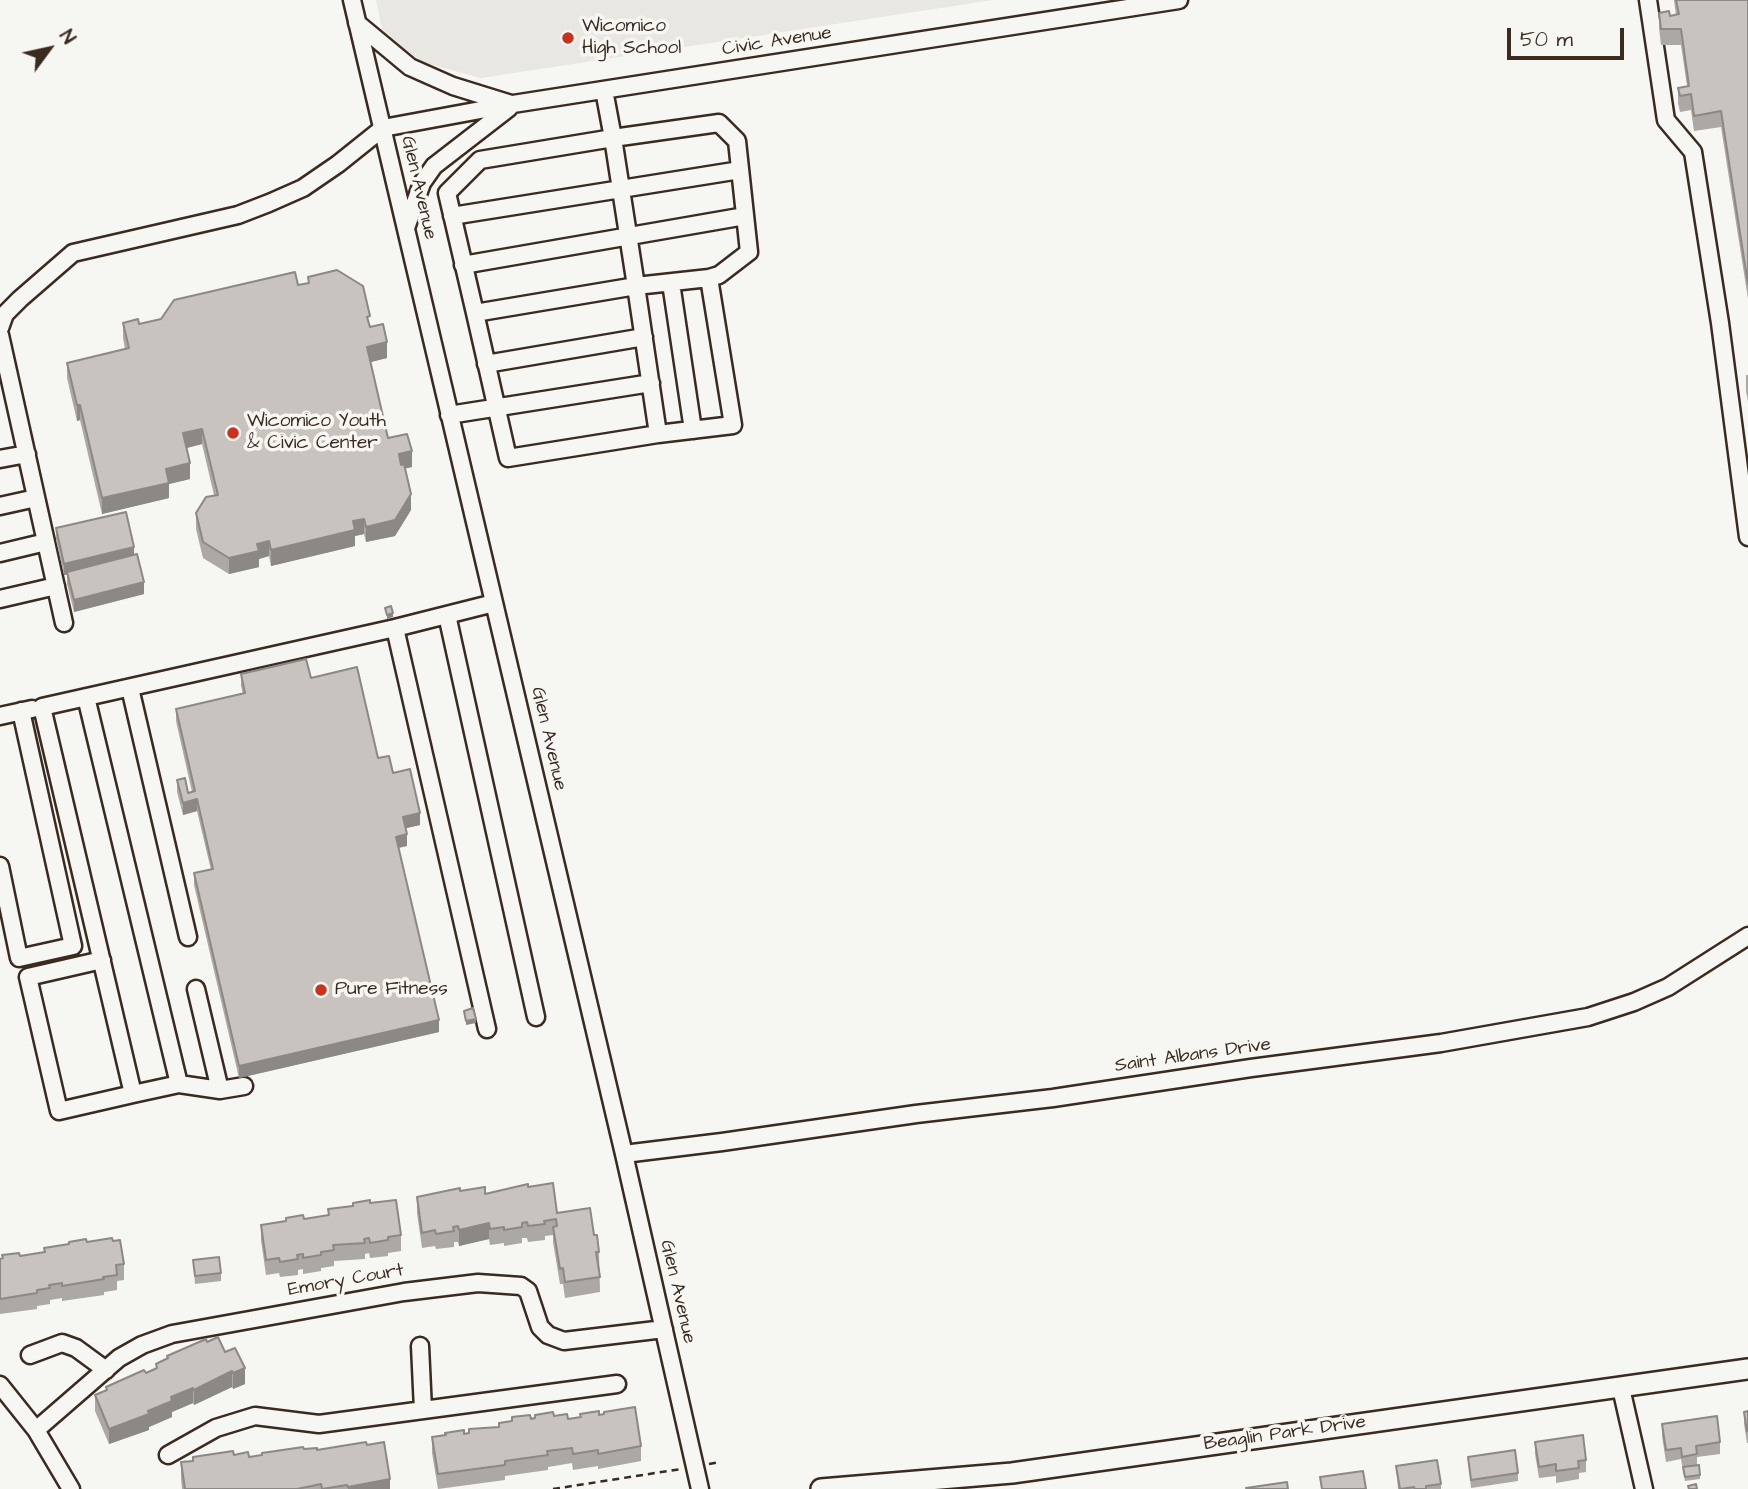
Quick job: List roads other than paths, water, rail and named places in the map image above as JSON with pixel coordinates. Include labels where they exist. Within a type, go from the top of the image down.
[{"type":"main road","name":"Beaglin Park Drive","points":[[821,1489],[1012,1473],[1748,1369]]},
{"type":"street","name":"Glen Avenue","points":[[352,0],[624,1154],[700,1489]]},
{"type":"street","name":"Civic Avenue","points":[[383,128],[513,104],[1179,0]]},
{"type":"street","points":[[1648,0],[1666,120],[1693,152],[1720,323],[1748,537]]},
{"type":"street","points":[[357,23],[410,67],[453,86],[513,104]]},
{"type":"street","points":[[604,90],[658,434]]},
{"type":"street","points":[[406,230],[422,183],[434,166],[513,104]]},
{"type":"street","points":[[474,313],[636,286],[709,278],[719,275],[750,252],[737,141],[719,123],[480,160],[447,193],[474,313],[508,458],[733,425],[709,278]]},
{"type":"street","points":[[2,319],[73,253],[238,215],[268,203],[303,188],[383,128]]},
{"type":"street","points":[[452,216],[740,170]]},
{"type":"street","points":[[463,265],[746,216]]},
{"type":"street","points":[[671,283],[693,430]]},
{"type":"street","points":[[0,335],[3,365],[27,454],[64,623]]},
{"type":"street","points":[[486,364],[644,337]]},
{"type":"street","points":[[449,415],[651,383]]},
{"type":"street","points":[[0,460],[27,454]]},
{"type":"street","points":[[0,506],[36,498]]},
{"type":"street","points":[[0,553],[46,542]]},
{"type":"street","points":[[0,599],[56,586]]},
{"type":"street","points":[[0,716],[395,628],[494,603]]},
{"type":"street","points":[[447,615],[536,1017]]},
{"type":"street","points":[[395,628],[487,1029]]},
{"type":"street","points":[[130,688],[188,937]]},
{"type":"street","points":[[86,697],[179,1084]]},
{"type":"street","points":[[42,707],[133,1094]]},
{"type":"street","points":[[0,866],[19,958],[73,946],[21,711]]},
{"type":"street","name":"Saint Albans Drive","points":[[624,1154],[1053,1098],[1441,1043],[1588,1017],[1634,1002],[1668,987],[1748,936]]},
{"type":"street","points":[[102,960],[27,977],[59,1111],[179,1084],[220,1090],[244,1086]]},
{"type":"street","points":[[196,989],[220,1090]]},
{"type":"street","name":"Emory Court","points":[[36,1430],[119,1358],[142,1345],[172,1334],[404,1292],[478,1283],[521,1286],[528,1291],[540,1327],[548,1335],[564,1341],[664,1329]]},
{"type":"street","points":[[30,1355],[62,1343],[76,1348],[106,1370]]},
{"type":"street","points":[[420,1346],[423,1410]]},
{"type":"street","points":[[168,1455],[216,1428],[255,1416],[319,1424],[617,1384]]},
{"type":"street","points":[[0,1385],[36,1430],[71,1489]]},
{"type":"street","points":[[1621,1388],[1644,1489]]},
{"type":"place","name":"Wicomico High School","points":[[568,38]]},
{"type":"place","name":"Wicomico Youth & Civic Center","points":[[233,433]]},
{"type":"place","name":"Pure Fitness","points":[[321,990]]}]
